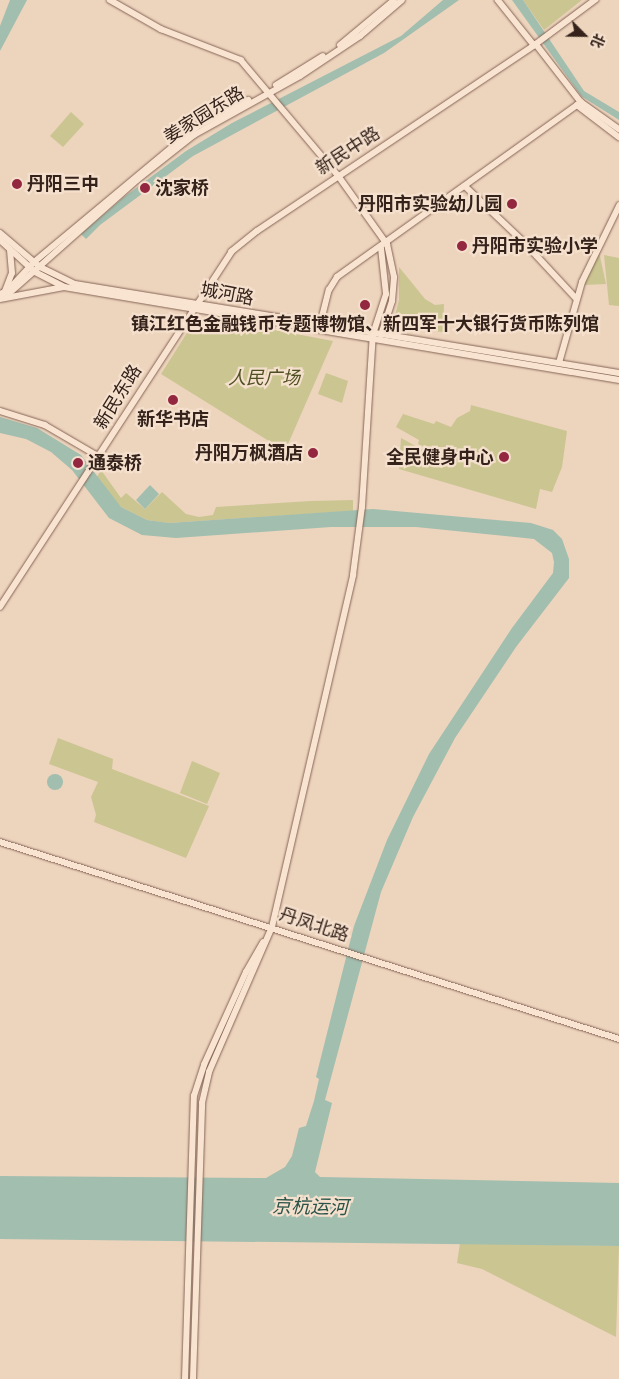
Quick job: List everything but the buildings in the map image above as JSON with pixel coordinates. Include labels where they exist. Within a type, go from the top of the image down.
[{"type":"main road","name":"姜家园东路","points":[[271,93],[331,51],[394,0]]},
{"type":"main road","name":"姜家园东路","points":[[2,295],[196,127],[271,93],[360,36],[402,0]]},
{"type":"main road","points":[[0,233],[35,267]]},
{"type":"main road","points":[[0,240],[35,267]]},
{"type":"main road","points":[[381,336],[394,285],[394,265],[384,246]]},
{"type":"main road","points":[[362,507],[373,338],[386,294],[384,246]]},
{"type":"main road","points":[[2,295],[12,273],[10,249]]},
{"type":"main road","name":"城河路","points":[[35,267],[64,287]]},
{"type":"main road","name":"城河路","points":[[35,267],[75,284],[320,325],[373,338],[381,336],[619,373]]},
{"type":"main road","name":"城河路","points":[[2,295],[15,295],[64,287],[191,310],[373,338],[619,380]]},
{"type":"main road","name":"丹凤北路","points":[[0,842],[619,1039]]},
{"type":"street","points":[[110,0],[161,29],[241,60],[271,93],[338,175],[384,246]]},
{"type":"street","points":[[498,0],[536,44],[579,104],[619,137]]},
{"type":"street","name":"新民中路","points":[[196,303],[231,252],[338,175],[536,44],[594,0]]},
{"type":"street","points":[[579,104],[619,129]]},
{"type":"street","points":[[320,325],[329,290],[337,277],[384,246],[579,104]]},
{"type":"street","points":[[465,186],[524,242],[576,298]]},
{"type":"street","points":[[559,363],[576,298],[596,247],[619,206]]},
{"type":"street","name":"新民东路","points":[[0,607],[196,303]]},
{"type":"street","points":[[0,411],[45,425],[96,459]]},
{"type":"street","points":[[193,1379],[202,1103],[209,1072],[253,977],[272,927],[353,575],[362,507]]},
{"type":"street","points":[[185,1379],[194,1096],[204,1065],[246,972],[272,927]]},
{"type":"green space","points":[[523,0],[582,0],[544,30]]},
{"type":"green space","points":[[71,112],[84,124],[63,147],[50,136]]},
{"type":"green space","points":[[599,252],[606,284],[584,285]]},
{"type":"green space","points":[[604,255],[619,258],[619,306],[609,305]]},
{"type":"green space","points":[[399,267],[425,299],[435,305],[444,304],[443,332],[392,327],[399,300]]},
{"type":"green space","name":"人民广场","points":[[211,318],[333,341],[285,451],[161,374],[190,328]]},
{"type":"green space","points":[[326,373],[348,381],[342,403],[318,394]]},
{"type":"green space","name":"全民健身中心","points":[[471,405],[567,431],[562,467],[552,492],[540,489],[536,509],[399,469],[401,438],[439,459],[445,458],[418,444],[419,440],[396,427],[403,414],[434,424],[436,421],[451,427],[457,418],[470,411]]},
{"type":"green space","points":[[101,470],[121,498],[126,493],[145,509],[162,492],[186,514],[199,517],[213,515],[216,507],[311,501],[353,500],[353,511],[168,523],[147,520],[121,507],[107,494],[97,477]]},
{"type":"green space","points":[[58,738],[113,759],[112,769],[209,806],[186,858],[94,822],[96,815],[91,797],[98,782],[49,764]]},
{"type":"green space","points":[[192,761],[220,773],[207,804],[180,793]]},
{"type":"green space","points":[[460,1243],[619,1246],[616,1337],[482,1269],[457,1263]]},
{"type":"water","points":[[10,0],[27,0],[0,51],[0,26]]},
{"type":"water","points":[[443,0],[459,0],[384,53],[193,156],[100,225],[86,239],[81,234],[124,197],[186,151],[232,123],[401,36]]},
{"type":"water","points":[[512,0],[523,0],[584,91],[619,112],[619,120],[581,96]]},
{"type":"water","name":"京杭运河","points":[[0,417],[37,428],[81,455],[121,507],[147,520],[169,523],[373,509],[531,523],[553,530],[562,539],[569,559],[569,578],[516,647],[455,738],[413,817],[381,892],[325,1100],[332,1103],[315,1172],[320,1177],[619,1183],[619,1246],[0,1239],[0,1176],[266,1178],[285,1167],[292,1156],[299,1128],[306,1126],[314,1101],[319,1079],[316,1077],[354,926],[387,840],[429,754],[512,628],[553,573],[554,562],[552,553],[534,539],[416,527],[331,527],[176,538],[142,535],[109,518],[72,470],[51,452],[26,439],[0,433]]},
{"type":"water","points":[[150,485],[159,494],[145,509],[136,500]]},
{"type":"water","points":[[52,774],[58,774],[63,779],[61,788],[52,790],[47,785],[47,779]]},
{"type":"place","name":"丹阳三中","points":[[17,184]]},
{"type":"place","name":"沈家桥","points":[[145,188]]},
{"type":"place","name":"丹阳市实验幼儿园","points":[[512,204]]},
{"type":"place","name":"丹阳市实验小学","points":[[462,246]]},
{"type":"place","name":"镇江红色金融钱币专题博物馆、新四军十大银行货币陈列馆","points":[[365,305]]},
{"type":"place","name":"新华书店","points":[[173,400]]},
{"type":"place","name":"丹阳万枫酒店","points":[[313,453]]},
{"type":"place","name":"全民健身中心","points":[[504,457]]},
{"type":"place","name":"通泰桥","points":[[78,463]]}]
